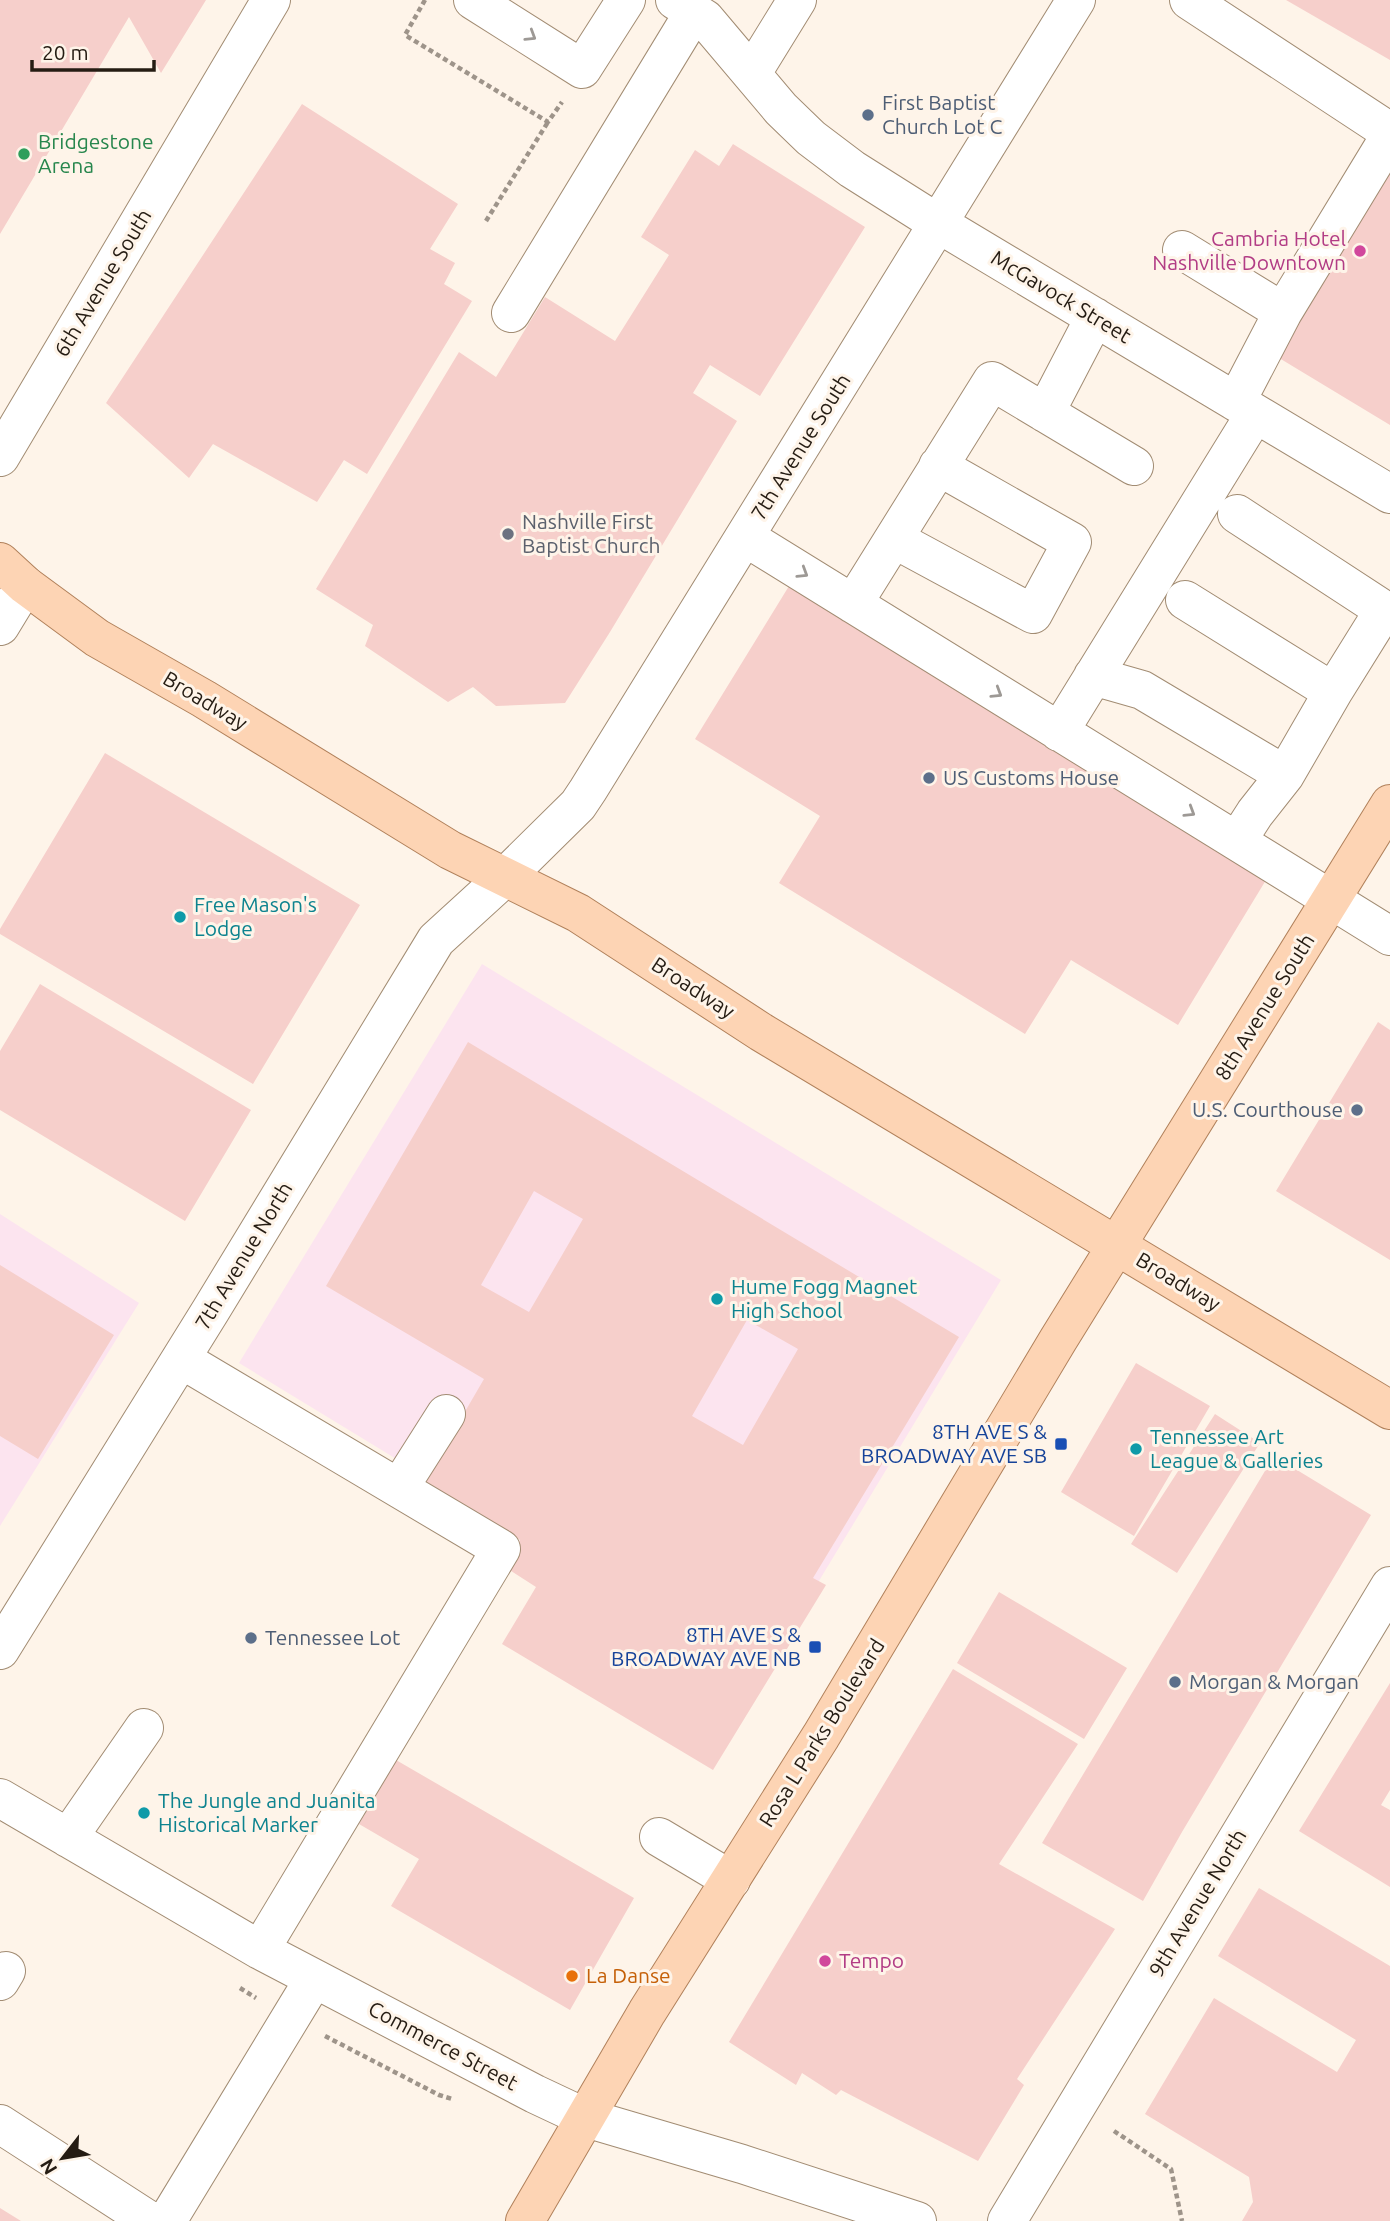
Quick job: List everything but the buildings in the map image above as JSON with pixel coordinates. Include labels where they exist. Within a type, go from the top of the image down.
[{"type":"main road","name":"Broadway","points":[[6,568],[97,638],[204,699],[450,850],[578,913],[761,1032],[1390,1410]]},
{"type":"main road","name":"8th Avenue South","points":[[1118,1245],[1390,804]]},
{"type":"main road","name":"Rosa L Parks Boulevard","points":[[525,2221],[647,2012],[821,1736],[1058,1340],[1118,1245]]},
{"type":"street","name":"6th Avenue South","points":[[0,457],[271,0]]},
{"type":"street","points":[[473,0],[582,69],[626,0]]},
{"type":"street","points":[[752,73],[797,0]]},
{"type":"street","name":"7th Avenue South","points":[[505,877],[578,805],[1076,0]]},
{"type":"street","points":[[1059,732],[1245,408],[1283,312],[1390,134],[1189,0]]},
{"type":"street","points":[[510,313],[684,6]]},
{"type":"street","name":"McGavock Street","points":[[684,6],[705,19],[781,109],[811,138],[852,169],[1390,494]]},
{"type":"street","points":[[1182,250],[1283,312]]},
{"type":"street","points":[[1045,413],[1095,317]]},
{"type":"street","points":[[853,604],[992,381],[1134,466]]},
{"type":"street","points":[[894,539],[1033,614],[1072,542],[938,466]]},
{"type":"street","points":[[1237,514],[1384,610],[1284,775],[1237,841]]},
{"type":"street","points":[[745,537],[1390,936]]},
{"type":"street","points":[[0,626],[6,568]]},
{"type":"street","points":[[1185,600],[1333,692]]},
{"type":"street","points":[[1093,676],[1142,690],[1284,775]]},
{"type":"street","name":"7th Avenue North","points":[[0,1650],[436,940],[505,877]]},
{"type":"street","points":[[181,1359],[501,1549],[260,1950]]},
{"type":"street","points":[[399,1488],[446,1415]]},
{"type":"street","name":"9th Avenue North","points":[[1007,2221],[1390,1586]]},
{"type":"street","points":[[68,1838],[144,1728]]},
{"type":"street","name":"Commerce Street","points":[[0,1798],[260,1950],[518,2086],[586,2118],[742,2164],[917,2221]]},
{"type":"street","points":[[659,1837],[731,1880]]},
{"type":"street","points":[[167,2221],[314,1979]]},
{"type":"street","points":[[0,2124],[150,2221]]},
{"type":"path","points":[[425,0],[404,35],[548,122]]},
{"type":"path","points":[[486,221],[582,69]]},
{"type":"path","points":[[1114,2131],[1171,2169],[1182,2221]]},
{"type":"shaded area","name":"Hume Fogg Magnet High School","points":[[482,964],[1001,1280],[759,1680],[239,1363]]},
{"type":"shaded area","points":[[0,1214],[139,1303],[0,1526]]},
{"type":"place","name":"First Baptist Church Lot C","points":[[868,115]]},
{"type":"place","name":"Bridgestone Arena","points":[[24,154]]},
{"type":"place","name":"Cambria Hotel Nashville Downtown","points":[[1360,251]]},
{"type":"place","name":"Nashville First Baptist Church","points":[[508,534]]},
{"type":"place","name":"US Customs House","points":[[929,778]]},
{"type":"place","name":"Free Mason's Lodge","points":[[180,917]]},
{"type":"place","name":"U.S. Courthouse","points":[[1357,1110]]},
{"type":"place","name":"Hume Fogg Magnet High School","points":[[717,1299]]},
{"type":"place","name":"8TH AVE S & BROADWAY AVE SB","points":[[1061,1444]]},
{"type":"place","name":"Tennessee Art League & Galleries","points":[[1136,1449]]},
{"type":"place","name":"Tennessee Lot","points":[[251,1638]]},
{"type":"place","name":"8TH AVE S & BROADWAY AVE NB","points":[[815,1647]]},
{"type":"place","name":"Morgan & Morgan","points":[[1175,1682]]},
{"type":"place","name":"The Jungle and Juanita Historical Marker","points":[[144,1813]]},
{"type":"place","name":"Tempo","points":[[825,1961]]},
{"type":"place","name":"La Danse","points":[[572,1976]]}]
